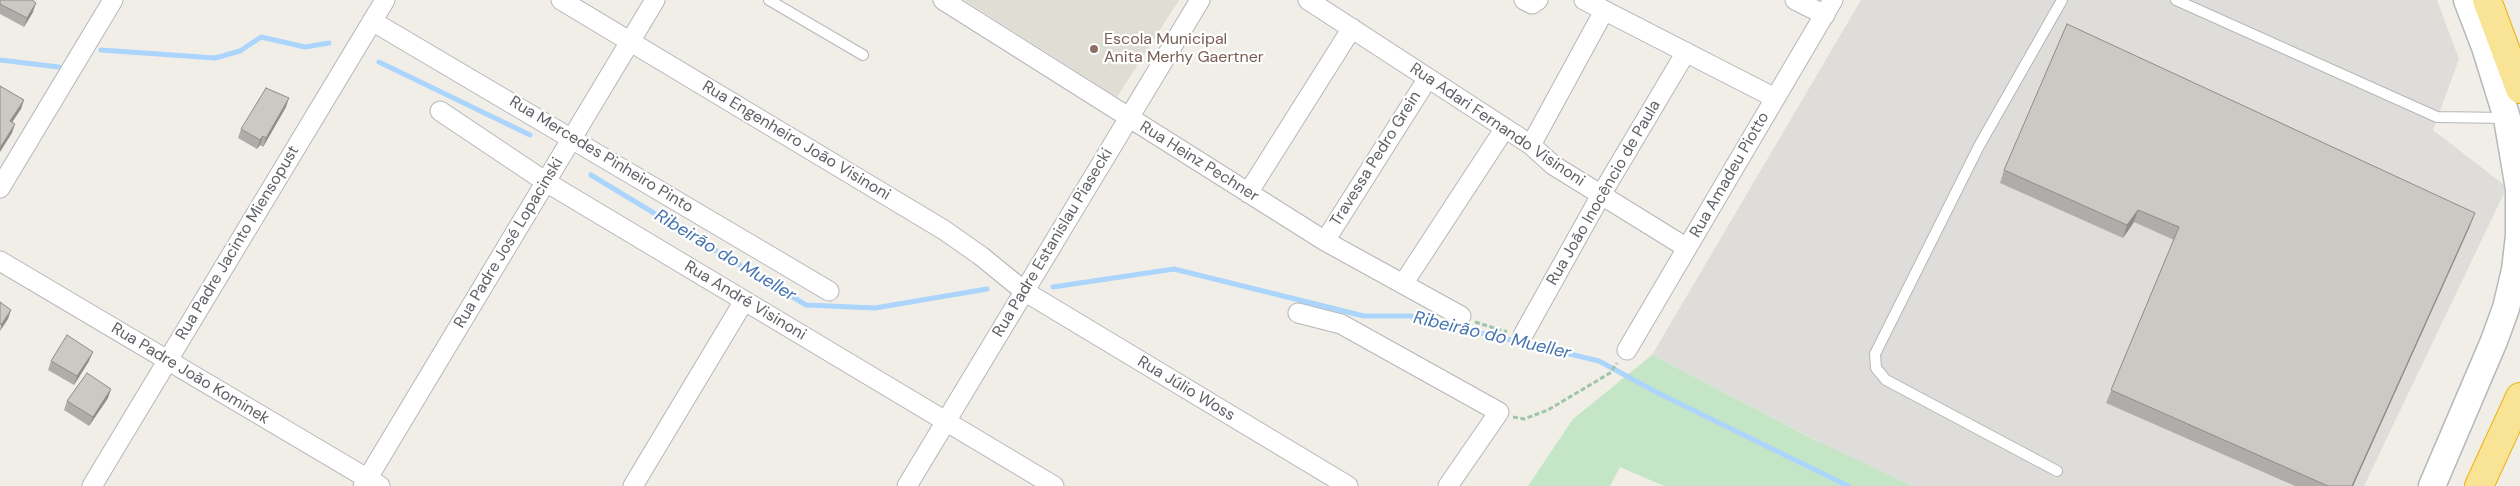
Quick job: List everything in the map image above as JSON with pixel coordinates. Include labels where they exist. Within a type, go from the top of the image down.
[{"type":"highway","points":[[2487,0],[2520,89]]},
{"type":"highway","points":[[2480,486],[2516,407],[2520,378]]},
{"type":"main road","points":[[2432,486],[2494,341],[2506,308],[2515,270],[2519,236],[2519,189],[2506,118],[2485,47],[2467,0]]},
{"type":"street","points":[[0,188],[113,0]]},
{"type":"street","name":"Rua Padre Jacinto Miensopust","points":[[92,486],[384,0]]},
{"type":"street","name":"Rua Engenheiro João Visinoni","points":[[561,0],[951,235],[1024,291]]},
{"type":"street","name":"Rua Padre José Lopacinski","points":[[370,484],[546,182],[656,0]]},
{"type":"street","name":"Rua Heinz Pechner","points":[[943,0],[1325,241],[1461,316]]},
{"type":"street","name":"Rua Padre Estanislau Piasecki","points":[[907,486],[1200,0]]},
{"type":"street","name":"Rua Adari Fernando Visinoni","points":[[1308,0],[1531,145],[1553,165],[1687,248]]},
{"type":"street","points":[[1524,0],[1532,4],[1538,0]]},
{"type":"street","points":[[1584,0],[1775,98]]},
{"type":"street","points":[[1795,0],[1829,7]]},
{"type":"street","name":"Rua Amadeu Piotto","points":[[1626,350],[1829,7]]},
{"type":"street","points":[[1531,145],[1604,10]]},
{"type":"street","name":"Rua Mercedes Pinheiro Pinto","points":[[372,21],[573,138],[829,291]]},
{"type":"street","points":[[1248,193],[1352,28]]},
{"type":"street","name":"Rua João Inocêncio de Paula","points":[[1523,335],[1601,195],[1686,52]]},
{"type":"street","name":"Travessa Pedro Grein","points":[[1325,241],[1428,78]]},
{"type":"street","name":"Rua André Visinoni","points":[[440,112],[546,182],[1054,486]]},
{"type":"street","points":[[1403,284],[1505,128]]},
{"type":"street","name":"Rua Padre João Kominek","points":[[0,261],[370,484]]},
{"type":"street","name":"Rua Júlio Woss","points":[[1024,291],[1348,486]]},
{"type":"street","points":[[633,486],[744,301]]},
{"type":"street","points":[[1298,313],[1341,324],[1499,412],[1448,486]]},
{"type":"lane","points":[[769,0],[864,55]]},
{"type":"lane","points":[[2058,471],[1886,380],[1876,368],[1875,354],[1979,146],[2062,0]]},
{"type":"lane","points":[[2176,0],[2438,117],[2506,118]]},
{"type":"path","points":[[1461,316],[1496,329],[1523,335]]},
{"type":"path","points":[[1499,412],[1518,419],[1532,417],[1548,410],[1610,373]]},
{"type":"shaded area","name":"Escola Municipal Anita Merhy Gaertner","points":[[964,0],[1179,0],[1117,97]]},
{"type":"shaded area","points":[[1861,0],[2437,0],[2459,59],[2433,130],[2507,187],[2364,486],[1904,486],[1652,355]]},
{"type":"green space","points":[[1652,355],[1815,440],[1912,486],[1664,486],[1620,467],[1610,486],[1528,486],[1573,419]]},
{"type":"building","points":[[0,0],[32,0],[36,3],[27,18],[0,4]]},
{"type":"building","points":[[2067,24],[2475,213],[2352,486],[2328,486],[2111,390],[2179,227],[2138,210],[2127,225],[2004,170]]},
{"type":"building","points":[[0,86],[24,100],[10,121],[15,124],[0,148]]},
{"type":"building","points":[[266,88],[289,98],[266,138],[263,136],[260,140],[241,129]]},
{"type":"building","points":[[0,302],[11,310],[1,325],[0,324]]},
{"type":"building","points":[[67,335],[93,352],[77,376],[51,361]]},
{"type":"building","points":[[87,373],[111,389],[93,417],[67,401]]},
{"type":"waterway","name":"Ribeirão do Mueller","points":[[101,50],[215,58],[240,51],[261,37],[305,47],[329,43]]},
{"type":"waterway","name":"Ribeirão do Mueller","points":[[0,60],[59,67]]},
{"type":"waterway","name":"Ribeirão do Mueller","points":[[379,62],[530,135]]},
{"type":"waterway","name":"Ribeirão do Mueller","points":[[591,175],[806,305],[875,308],[987,289]]},
{"type":"waterway","name":"Ribeirão do Mueller","points":[[1053,287],[1174,269],[1364,316],[1410,316],[1599,361],[1656,392],[1848,486]]},
{"type":"place","name":"Escola Municipal Anita Merhy Gaertner","points":[[1094,49]]}]
